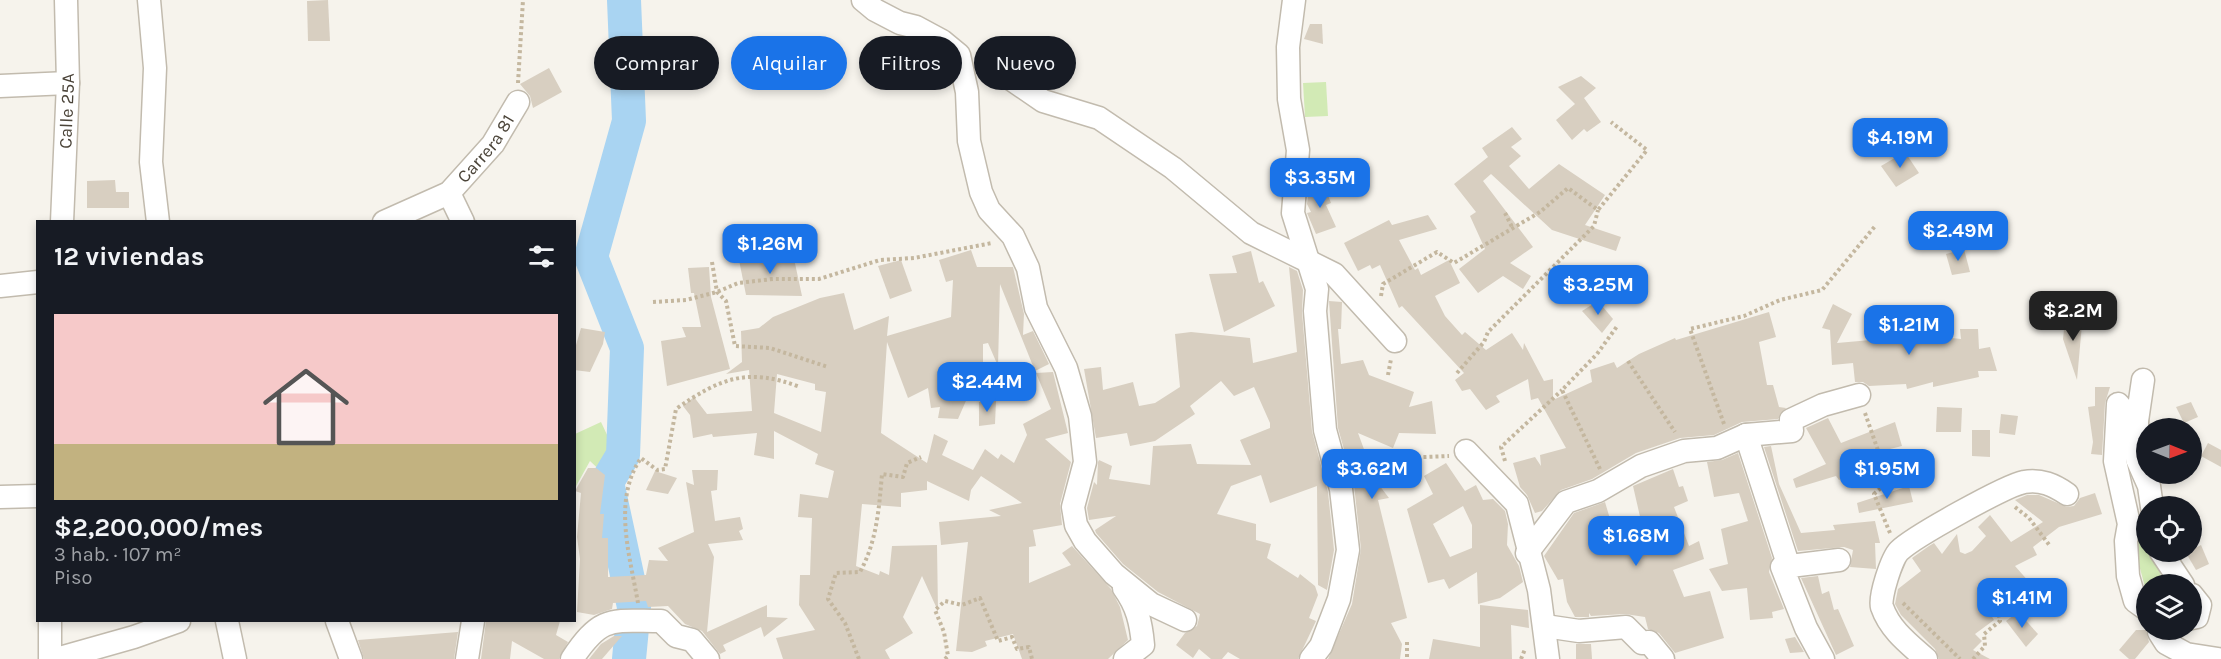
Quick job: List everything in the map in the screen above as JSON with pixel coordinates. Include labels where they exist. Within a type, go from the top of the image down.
[{"type":"street","name":"Calle 25A","points":[[62,220],[68,83],[66,0]]},
{"type":"street","points":[[149,0],[155,68],[152,162],[158,220]]},
{"type":"street","points":[[863,0],[875,10],[900,23],[916,27],[942,41],[959,55],[967,92],[969,141],[981,192],[989,210],[1013,236],[1028,268],[1036,308],[1066,368],[1080,416],[1085,462],[1073,507],[1076,525],[1085,541],[1114,574],[1135,603],[1141,622],[1143,645],[1125,659]]},
{"type":"street","points":[[1294,0],[1288,47],[1289,99],[1298,150],[1293,213],[1317,289],[1315,311],[1325,430],[1341,489],[1346,528],[1346,565],[1339,599],[1320,655]]},
{"type":"street","points":[[0,86],[68,83]]},
{"type":"street","points":[[1027,90],[1043,101],[1099,118],[1173,168],[1251,233],[1334,274],[1395,341]]},
{"type":"street","name":"Carrera 81","points":[[389,220],[449,194],[493,144],[518,102]]},
{"type":"street","points":[[449,194],[462,220]]},
{"type":"street","points":[[0,286],[36,282]]},
{"type":"street","points":[[2137,418],[2143,380]]},
{"type":"street","points":[[1527,553],[1566,502],[1608,486],[1641,466],[1698,449],[1717,448],[1746,435],[1792,431],[1791,420],[1823,405],[1859,395]]},
{"type":"street","points":[[2136,421],[2132,420],[2118,404],[2115,461],[2128,516],[2126,541],[2128,576],[2136,602]]},
{"type":"street","points":[[1746,435],[1788,564]]},
{"type":"street","points":[[1458,454],[1516,504],[1527,553],[1539,590],[1548,659]]},
{"type":"street","points":[[1926,659],[1898,633],[1881,605],[1883,590],[1898,551],[1998,493],[2024,482],[2049,482],[2067,494]]},
{"type":"street","points":[[0,497],[36,496]]},
{"type":"street","points":[[1823,659],[1788,587],[1782,567],[1788,564],[1839,560]]},
{"type":"street","points":[[1114,574],[1151,604],[1185,620]]},
{"type":"street","points":[[572,659],[597,628],[608,622],[651,621],[676,636],[692,640],[708,659]]},
{"type":"street","points":[[50,622],[50,659]]},
{"type":"street","points":[[56,659],[134,637],[176,622]]},
{"type":"street","points":[[227,622],[235,659]]},
{"type":"street","points":[[337,622],[351,659]]},
{"type":"street","points":[[467,659],[473,622]]},
{"type":"street","points":[[1545,626],[1579,632],[1626,627],[1642,643],[1649,642],[1664,659]]},
{"type":"street","points":[[2164,640],[2186,654],[2218,659]]},
{"type":"path","points":[[518,102],[523,0]]},
{"type":"path","points":[[1457,373],[1484,342],[1488,332],[1594,226],[1598,210],[1647,150],[1611,122]]},
{"type":"path","points":[[1381,301],[1383,284],[1437,252],[1454,263],[1540,212],[1568,188],[1598,210]]},
{"type":"path","points":[[1504,213],[1513,228]]},
{"type":"path","points":[[1628,361],[1698,449],[1704,436],[1725,428],[1712,383],[1690,329],[1744,316],[1780,300],[1822,290],[1875,225]]},
{"type":"path","points":[[653,302],[686,300],[717,292],[738,283],[773,279],[819,279],[880,260],[914,258],[979,247],[1013,236]]},
{"type":"path","points":[[712,262],[717,292],[726,300],[735,346],[770,348],[828,367]]},
{"type":"path","points":[[1507,470],[1501,447],[1597,354],[1618,325]]},
{"type":"path","points":[[651,621],[624,520],[632,471],[641,458],[657,470],[665,469],[676,409],[713,385],[733,377],[755,376],[781,379],[800,387]]},
{"type":"path","points":[[1562,390],[1608,486]]},
{"type":"path","points":[[1859,395],[1890,485]]},
{"type":"path","points":[[1341,489],[1398,458],[1458,454]]},
{"type":"path","points":[[860,659],[845,623],[828,599],[836,573],[860,572],[869,556],[878,520],[882,474],[903,477],[907,463],[921,457]]},
{"type":"path","points":[[1895,560],[1889,525],[1874,494],[1882,487],[1921,477],[1924,470],[1936,466]]},
{"type":"path","points":[[1998,493],[2028,518],[2050,546]]},
{"type":"path","points":[[1973,659],[1985,646],[1984,634],[2000,621],[1995,594]]},
{"type":"path","points":[[945,659],[948,656],[944,632],[935,610],[945,601],[962,606],[980,598],[998,641],[1012,637],[1017,649],[1029,646],[1032,659]]},
{"type":"path","points":[[1898,598],[1960,659]]},
{"type":"path","points":[[1407,642],[1407,659]]},
{"type":"green space","points":[[1326,82],[1328,116],[1305,117],[1303,83]]},
{"type":"green space","points":[[601,422],[617,456],[607,477],[590,461],[576,486],[576,434]]},
{"type":"green space","points":[[2138,562],[2157,562],[2160,574],[2141,574]]},
{"type":"building","points":[[328,0],[330,41],[308,41],[307,1]]},
{"type":"building","points":[[1310,24],[1322,24],[1323,44],[1304,39]]},
{"type":"building","points":[[549,68],[562,92],[533,108],[530,96],[520,84]]},
{"type":"building","points":[[1581,76],[1596,88],[1584,98],[1601,122],[1587,132],[1584,129],[1572,140],[1556,120],[1575,104],[1558,87]]},
{"type":"building","points":[[1512,127],[1522,139],[1511,147],[1521,156],[1509,166],[1529,189],[1559,164],[1605,195],[1585,225],[1621,237],[1616,251],[1552,230],[1491,174],[1483,181],[1533,247],[1510,263],[1531,276],[1523,289],[1503,276],[1478,293],[1459,269],[1485,249],[1470,216],[1476,212],[1454,184],[1488,157],[1482,148]]},
{"type":"building","points":[[1905,152],[1919,173],[1896,187],[1881,166]]},
{"type":"building","points":[[115,180],[116,192],[129,192],[129,208],[87,208],[87,181]]},
{"type":"building","points":[[1323,182],[1331,203],[1326,205],[1336,227],[1316,234],[1307,213],[1311,212],[1307,204],[1309,188]]},
{"type":"building","points":[[1428,215],[1437,229],[1399,240],[1415,270],[1418,268],[1421,275],[1449,260],[1460,283],[1435,296],[1445,316],[1462,335],[1465,332],[1486,350],[1512,333],[1523,350],[1524,343],[1544,381],[1553,379],[1553,400],[1592,382],[1590,370],[1614,362],[1617,368],[1639,354],[1675,338],[1676,340],[1769,312],[1776,337],[1759,342],[1767,385],[1773,385],[1779,407],[1786,408],[1778,419],[1742,422],[1714,435],[1680,438],[1636,453],[1592,479],[1561,490],[1542,511],[1535,513],[1527,495],[1520,487],[1513,463],[1535,457],[1541,466],[1540,455],[1566,448],[1538,398],[1531,400],[1528,379],[1496,396],[1500,402],[1486,410],[1470,389],[1462,391],[1455,380],[1464,373],[1402,306],[1399,308],[1380,265],[1372,269],[1370,265],[1358,271],[1344,243],[1389,220],[1392,225]]},
{"type":"building","points":[[1964,249],[1970,272],[1952,275],[1946,254]]},
{"type":"building","points":[[971,250],[977,267],[1013,267],[1024,314],[1023,335],[1033,331],[1049,364],[1035,371],[1000,284],[998,366],[988,343],[983,344],[983,362],[958,419],[938,418],[940,407],[931,408],[928,388],[908,398],[887,342],[881,433],[927,463],[934,434],[948,441],[942,455],[973,470],[985,449],[998,459],[1001,454],[1014,463],[1027,435],[1023,424],[1051,409],[1036,373],[1053,372],[1068,433],[1045,439],[1071,462],[1060,504],[1062,525],[1033,530],[1036,546],[1029,547],[1029,583],[1071,565],[1062,553],[1072,546],[1111,589],[1120,607],[1128,640],[1108,659],[1022,659],[1013,634],[985,641],[987,646],[972,652],[956,651],[968,542],[941,545],[939,522],[1001,516],[989,510],[1022,503],[981,476],[971,490],[969,501],[927,481],[927,490],[901,493],[901,507],[862,504],[856,566],[879,575],[880,571],[889,575],[892,546],[937,545],[938,611],[922,576],[903,617],[913,633],[885,650],[890,659],[783,659],[776,638],[815,630],[799,605],[800,575],[810,575],[812,518],[798,517],[800,494],[828,498],[834,471],[815,464],[818,454],[774,431],[774,459],[754,455],[757,433],[713,437],[712,434],[693,438],[690,415],[683,406],[694,397],[707,414],[752,411],[749,370],[726,374],[742,362],[741,331],[759,328],[773,317],[820,298],[844,293],[854,330],[889,316],[887,336],[951,317],[953,280],[946,282],[939,260]],"holes":[[[777,374],[815,384],[815,390],[826,392],[821,432],[774,413]]]},
{"type":"building","points":[[1251,251],[1259,283],[1263,281],[1275,306],[1224,332],[1209,274],[1237,273],[1232,256]]},
{"type":"building","points":[[793,254],[802,296],[746,295],[738,255]]},
{"type":"building","points":[[901,260],[912,291],[890,299],[878,266]]},
{"type":"building","points":[[709,267],[711,297],[730,369],[667,386],[661,341],[686,337],[682,327],[701,327],[694,293],[691,293],[688,268]]},
{"type":"building","points":[[1289,267],[1297,271],[1303,290],[1302,312],[1312,431],[1328,492],[1334,550],[1327,590],[1318,585],[1317,486],[1270,503],[1261,475],[1231,486],[1217,514],[1256,524],[1256,540],[1271,544],[1267,558],[1298,578],[1300,574],[1315,586],[1318,595],[1309,618],[1316,621],[1298,659],[1240,659],[1228,652],[1222,659],[1211,659],[1199,649],[1193,658],[1176,645],[1185,633],[1197,626],[1200,614],[1158,592],[1123,564],[1096,533],[1095,530],[1116,516],[1089,520],[1087,508],[1094,482],[1097,485],[1098,462],[1099,460],[1112,466],[1109,479],[1150,485],[1153,446],[1191,444],[1197,464],[1251,465],[1240,440],[1270,428],[1270,423],[1254,387],[1234,396],[1221,381],[1190,406],[1195,414],[1155,441],[1130,446],[1127,433],[1096,438],[1084,369],[1101,367],[1103,390],[1133,382],[1139,406],[1155,403],[1180,387],[1175,334],[1191,332],[1250,338],[1253,363],[1297,352]]},
{"type":"building","points":[[1329,301],[1342,302],[1341,329],[1338,329],[1341,364],[1363,360],[1369,375],[1414,392],[1409,407],[1432,401],[1436,434],[1399,433],[1393,448],[1358,433],[1365,452],[1361,455],[1369,472],[1389,498],[1378,500],[1407,618],[1391,623],[1402,644],[1400,659],[1328,659],[1352,604],[1361,549],[1354,485],[1338,428]]},
{"type":"building","points":[[1598,301],[1613,319],[1602,333],[1582,311]]},
{"type":"building","points":[[1833,304],[1852,314],[1837,343],[1882,339],[1882,337],[1917,339],[1917,333],[1932,333],[1933,336],[1961,339],[1960,329],[1978,329],[1979,349],[1990,347],[1997,371],[1978,371],[1979,377],[1933,387],[1933,382],[1907,389],[1906,384],[1869,386],[1863,382],[1855,382],[1853,363],[1832,365],[1830,330],[1822,328]]},
{"type":"building","points":[[2065,319],[2082,324],[2077,380],[2063,339]]},
{"type":"building","points":[[581,328],[605,332],[603,344],[590,372],[576,370],[576,345]]},
{"type":"building","points":[[2095,387],[2110,387],[2105,403],[2102,455],[2091,454],[2093,442],[2088,407],[2095,406]]},
{"type":"building","points":[[996,401],[995,424],[979,426],[979,402]]},
{"type":"building","points":[[2191,402],[2198,417],[2182,418],[2176,407]]},
{"type":"building","points":[[1937,407],[1962,408],[1961,432],[1936,432]]},
{"type":"building","points":[[2001,414],[2018,416],[2015,435],[1999,433]]},
{"type":"building","points":[[1828,418],[1841,443],[1895,422],[1902,446],[1874,453],[1885,482],[1868,487],[1861,470],[1839,480],[1836,476],[1796,488],[1793,479],[1826,464],[1806,428]]},
{"type":"building","points":[[1972,430],[1990,430],[1990,457],[1972,456]]},
{"type":"building","points":[[2208,443],[2221,450],[2221,467],[2202,457]]},
{"type":"building","points":[[1771,446],[1779,484],[1801,533],[1835,530],[1833,525],[1875,521],[1880,543],[1875,543],[1876,569],[1850,567],[1853,550],[1844,547],[1798,551],[1764,447]]},
{"type":"building","points":[[1738,453],[1772,558],[1769,572],[1784,609],[1772,612],[1773,618],[1750,620],[1747,588],[1722,591],[1709,569],[1728,564],[1721,529],[1748,521],[1739,493],[1714,497],[1707,462],[1722,460]]},
{"type":"building","points":[[1446,463],[1465,491],[1476,485],[1483,500],[1493,499],[1505,511],[1508,524],[1507,545],[1519,566],[1523,582],[1500,598],[1478,604],[1477,572],[1449,589],[1444,579],[1428,583],[1407,509],[1433,494],[1424,476]],"holes":[[[1463,506],[1472,525],[1472,548],[1450,557],[1433,524]]]},
{"type":"building","points":[[588,468],[596,468],[605,475],[600,514],[604,514],[602,538],[608,538],[608,577],[646,575],[649,560],[668,561],[658,548],[694,532],[686,482],[694,485],[692,470],[718,470],[717,490],[711,491],[715,521],[740,517],[743,529],[739,531],[743,540],[708,544],[714,557],[707,632],[767,605],[767,617],[788,618],[764,637],[761,627],[723,645],[726,651],[720,654],[702,631],[685,624],[668,606],[648,607],[646,601],[613,603],[612,609],[594,615],[577,612],[580,559],[577,537],[581,493],[576,489]]},
{"type":"building","points":[[1673,469],[1679,487],[1683,486],[1688,501],[1674,507],[1689,546],[1699,541],[1704,559],[1673,570],[1684,597],[1710,591],[1724,638],[1675,653],[1659,633],[1648,629],[1645,617],[1625,614],[1591,616],[1589,613],[1589,617],[1575,617],[1567,602],[1563,579],[1558,580],[1544,556],[1574,513],[1605,502],[1613,529],[1641,521],[1633,486]]},
{"type":"building","points":[[655,471],[677,478],[668,494],[646,490]]},
{"type":"building","points":[[1909,486],[1913,502],[1859,513],[1857,503]]},
{"type":"building","points":[[2095,493],[2102,514],[2059,527],[2033,547],[2037,555],[2015,566],[2039,593],[2024,606],[2000,580],[1981,599],[1994,620],[1975,634],[1982,641],[1973,650],[1990,659],[1939,659],[1935,649],[1901,615],[1895,604],[1898,589],[1921,571],[1912,558],[1929,546],[1934,543],[1942,554],[1957,534],[1960,552],[1965,554],[1972,551],[1986,536],[1978,527],[1990,515],[2011,542],[2043,522],[2015,500],[2027,495],[2039,495],[2067,507],[2074,506],[2080,498]]},
{"type":"building","points":[[2202,547],[2209,564],[2196,570],[2191,562],[2202,562]]},
{"type":"building","points":[[1818,576],[1822,594],[1829,591],[1834,610],[1838,609],[1854,646],[1836,655],[1801,578]]},
{"type":"building","points":[[1480,605],[1528,610],[1529,628],[1511,625],[1512,659],[1429,659],[1433,639],[1480,647]]},
{"type":"building","points":[[2018,612],[2038,634],[2026,647],[2006,621]]},
{"type":"building","points":[[486,622],[560,622],[556,635],[568,642],[559,659],[544,659],[512,641],[510,659],[481,659]]},
{"type":"building","points":[[2136,630],[2136,640],[2148,640],[2135,659],[2129,659],[2119,650]]},
{"type":"building","points":[[458,632],[454,659],[364,659],[358,640]]},
{"type":"building","points":[[614,636],[622,636],[602,659],[589,659],[601,644]]},
{"type":"building","points":[[1795,637],[1804,652],[1790,653],[1785,639]]},
{"type":"building","points":[[1576,644],[1591,644],[1592,659],[1576,659]]},
{"type":"waterway","points":[[624,0],[629,121],[591,257],[627,348],[623,455],[607,482],[634,607],[629,659]]}]
